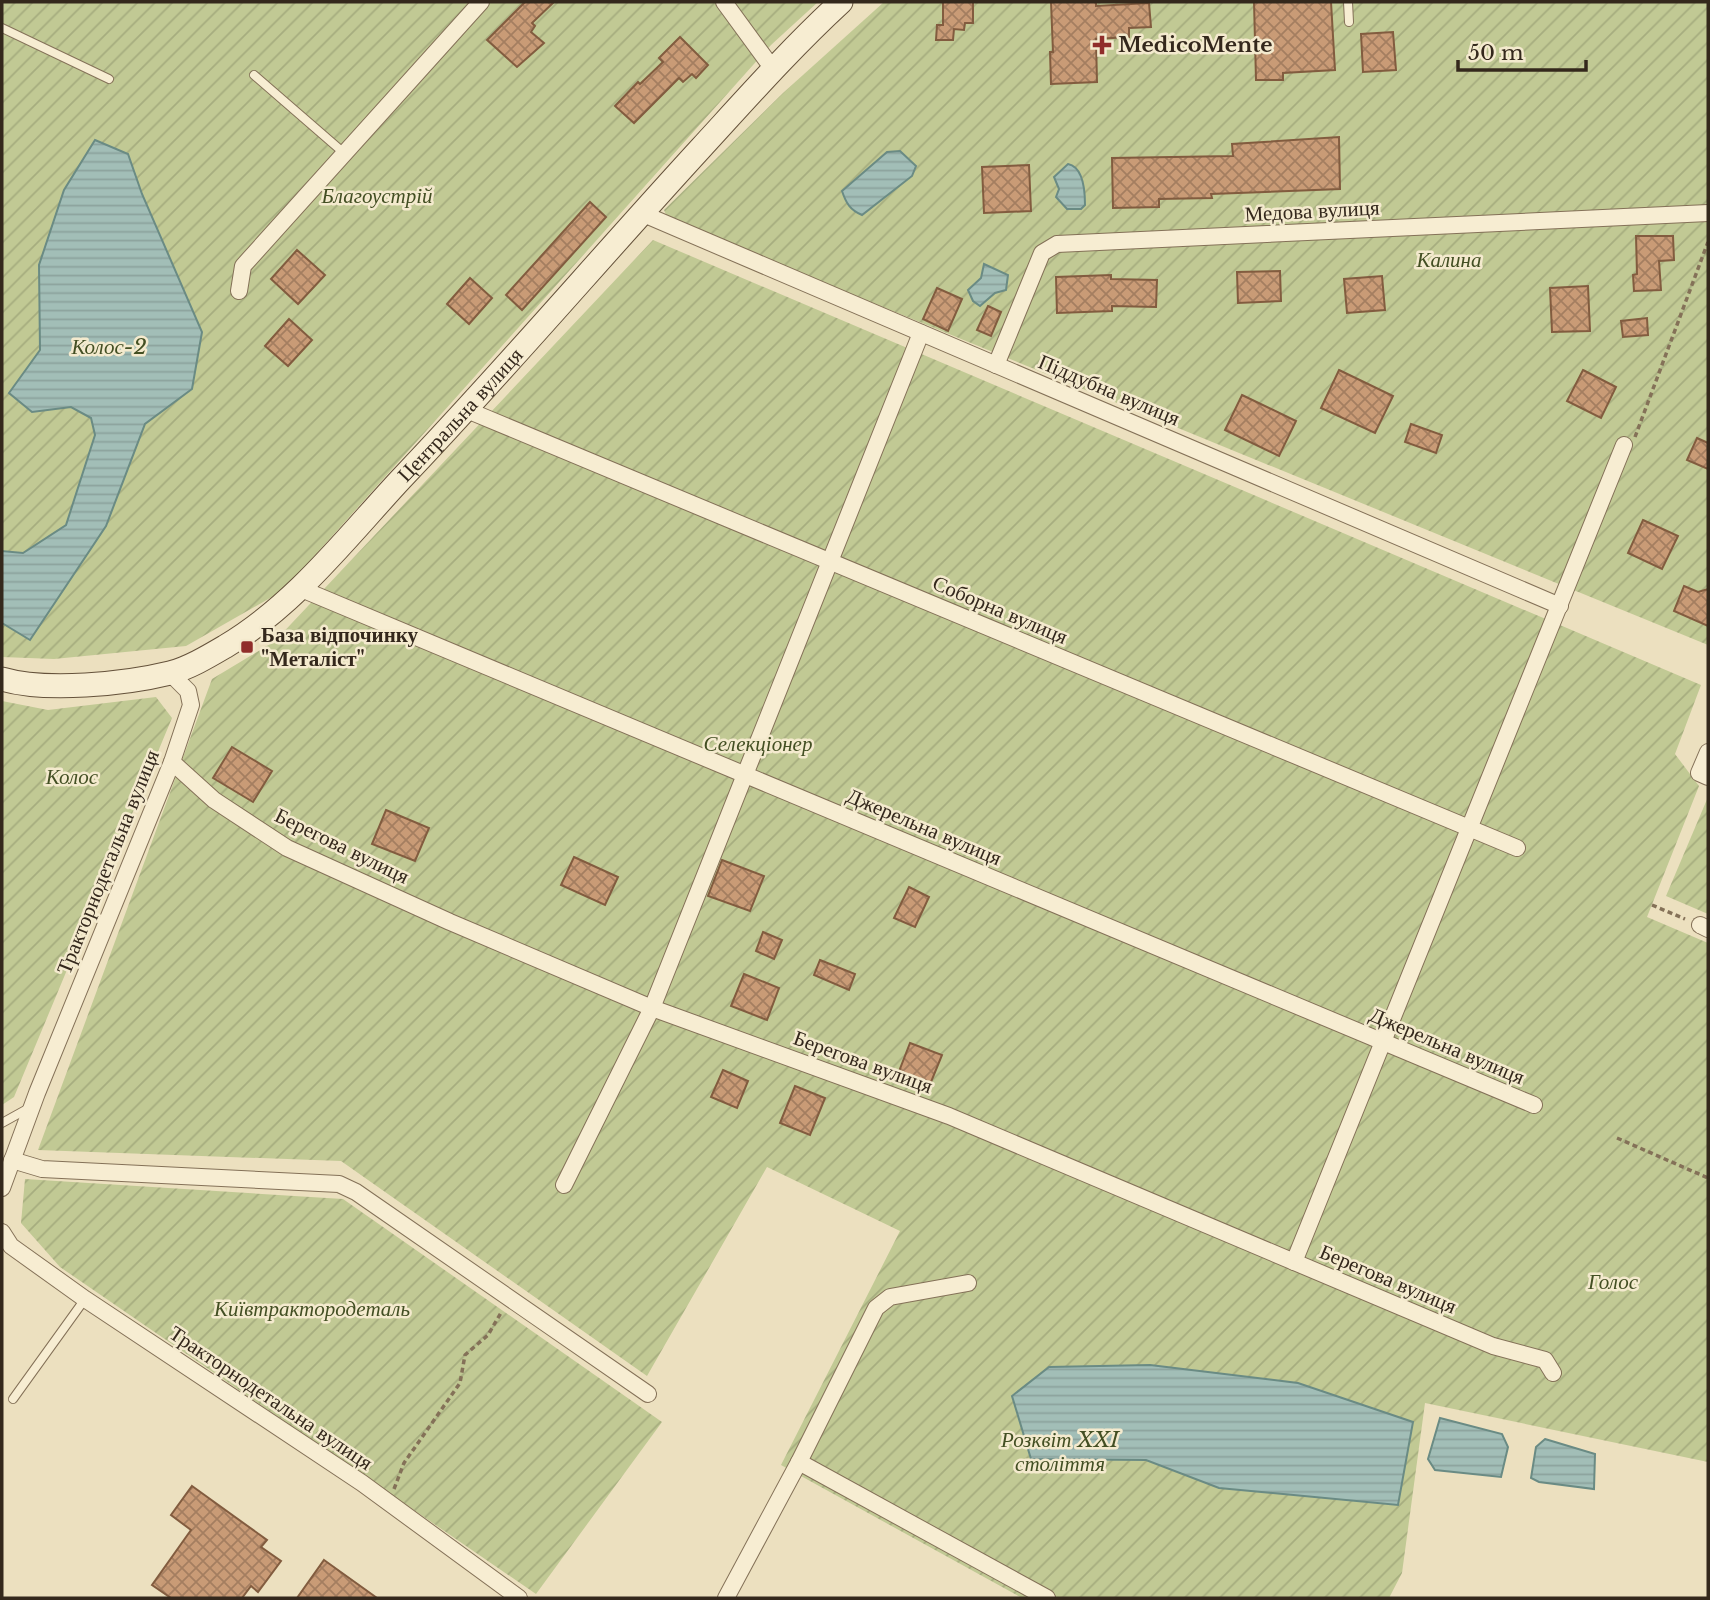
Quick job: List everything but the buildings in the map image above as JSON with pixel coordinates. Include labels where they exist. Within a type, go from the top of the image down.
[{"type":"street","points":[[239,291],[243,266],[481,2]]},
{"type":"street","points":[[724,2],[774,69]]},
{"type":"street","name":"Центральна вулиця","points":[[2,680],[20,685],[64,686],[170,673],[226,646],[263,621],[299,588],[467,410],[641,213],[774,69],[841,2]]},
{"type":"street","name":"Піддубна вулиця","points":[[641,213],[1560,606]]},
{"type":"street","name":"Медова вулиця","points":[[996,365],[1042,253],[1057,244],[1708,213]]},
{"type":"street","points":[[564,1185],[652,1007],[921,333]]},
{"type":"street","name":"Соборна вулиця","points":[[467,410],[1517,848]]},
{"type":"street","points":[[1294,1262],[1468,828],[1629,443]]},
{"type":"street","name":"Джерельна вулиця","points":[[299,588],[1534,1105]]},
{"type":"street","name":"Тракторнодетальна вулиця","points":[[2,1188],[32,1106],[172,762],[191,705],[188,691],[170,673]]},
{"type":"street","points":[[1708,752],[1699,773],[1708,777]]},
{"type":"street","name":"Берегова вулиця","points":[[172,762],[214,800],[287,848],[508,948],[567,969],[652,1007],[949,1116],[1493,1346],[1545,1360],[1553,1373]]},
{"type":"street","points":[[12,1160],[42,1169],[339,1184],[356,1192],[648,1394]]},
{"type":"street","name":"Тракторнодетальна вулиця","points":[[2,1232],[11,1246],[85,1299],[362,1483],[519,1598]]},
{"type":"street","points":[[726,1598],[799,1462],[876,1308],[890,1297],[968,1283]]},
{"type":"street","points":[[799,1462],[1047,1598]]},
{"type":"lane","points":[[1348,2],[1349,22]]},
{"type":"lane","points":[[2,28],[109,79]]},
{"type":"lane","points":[[254,75],[344,153]]},
{"type":"lane","points":[[2,1123],[32,1106]]},
{"type":"lane","points":[[13,1399],[85,1299]]},
{"type":"path","points":[[1629,443],[1708,243]]},
{"type":"path","points":[[1652,905],[1704,927]]},
{"type":"path","points":[[1617,1138],[1708,1178]]},
{"type":"path","points":[[388,1504],[404,1463],[460,1383],[466,1355],[488,1335],[510,1298]]},
{"type":"green space","name":"Благоустрій","points":[[2,2],[818,2],[771,45],[284,590],[186,646],[54,659],[2,657]]},
{"type":"green space","name":"Калина","points":[[884,2],[1708,2],[1708,645],[668,219],[664,210],[783,93]]},
{"type":"green space","name":"Селекціонер","points":[[653,240],[1701,685],[1675,754],[1699,786],[1647,917],[1708,943],[1708,1462],[1425,1403],[1402,1573],[1389,1598],[1022,1598],[781,1465],[900,1231],[767,1167],[647,1376],[341,1161],[38,1150],[212,679],[275,641]]},
{"type":"green space","name":"Колос","points":[[156,697],[172,718],[14,1097],[2,1105],[2,701],[48,710]]},
{"type":"green space","points":[[1708,797],[1708,914],[1666,896]]},
{"type":"green space","name":"Київтрактородеталь","points":[[25,1179],[343,1199],[662,1422],[536,1594],[60,1267],[21,1223]]},
{"type":"water","points":[[95,140],[128,154],[142,194],[202,332],[192,389],[145,424],[106,526],[30,640],[2,623],[2,551],[23,553],[66,525],[95,435],[91,418],[71,407],[32,412],[9,393],[40,350],[39,265],[64,190]]},
{"type":"water","points":[[900,151],[916,166],[912,176],[862,215],[854,211],[842,191],[887,152]]},
{"type":"water","points":[[1068,164],[1077,170],[1082,180],[1085,205],[1081,209],[1067,209],[1056,197],[1059,189],[1054,177]]},
{"type":"water","points":[[984,264],[1008,275],[1006,290],[995,293],[980,306],[973,301],[968,290],[981,278]]},
{"type":"water","points":[[1150,1365],[1298,1383],[1413,1422],[1398,1505],[1219,1488],[1146,1460],[1031,1459],[1012,1396],[1049,1367]]},
{"type":"water","points":[[1440,1418],[1502,1434],[1508,1447],[1501,1477],[1435,1470],[1428,1459]]},
{"type":"water","points":[[1545,1439],[1595,1454],[1594,1489],[1539,1482],[1531,1478],[1536,1447]]},
{"type":"place","name":"MedicoMente","points":[[1102,45]]},
{"type":"place","name":"База відпочинку \"Металіст\"","points":[[247,647]]},
{"type":"park label","name":"Колос-2","points":[[109,347]]},
{"type":"park label","name":"Голос","points":[[1613,1282]]},
{"type":"park label","name":"Розквіт XXI століття","points":[[1060,1452]]}]
